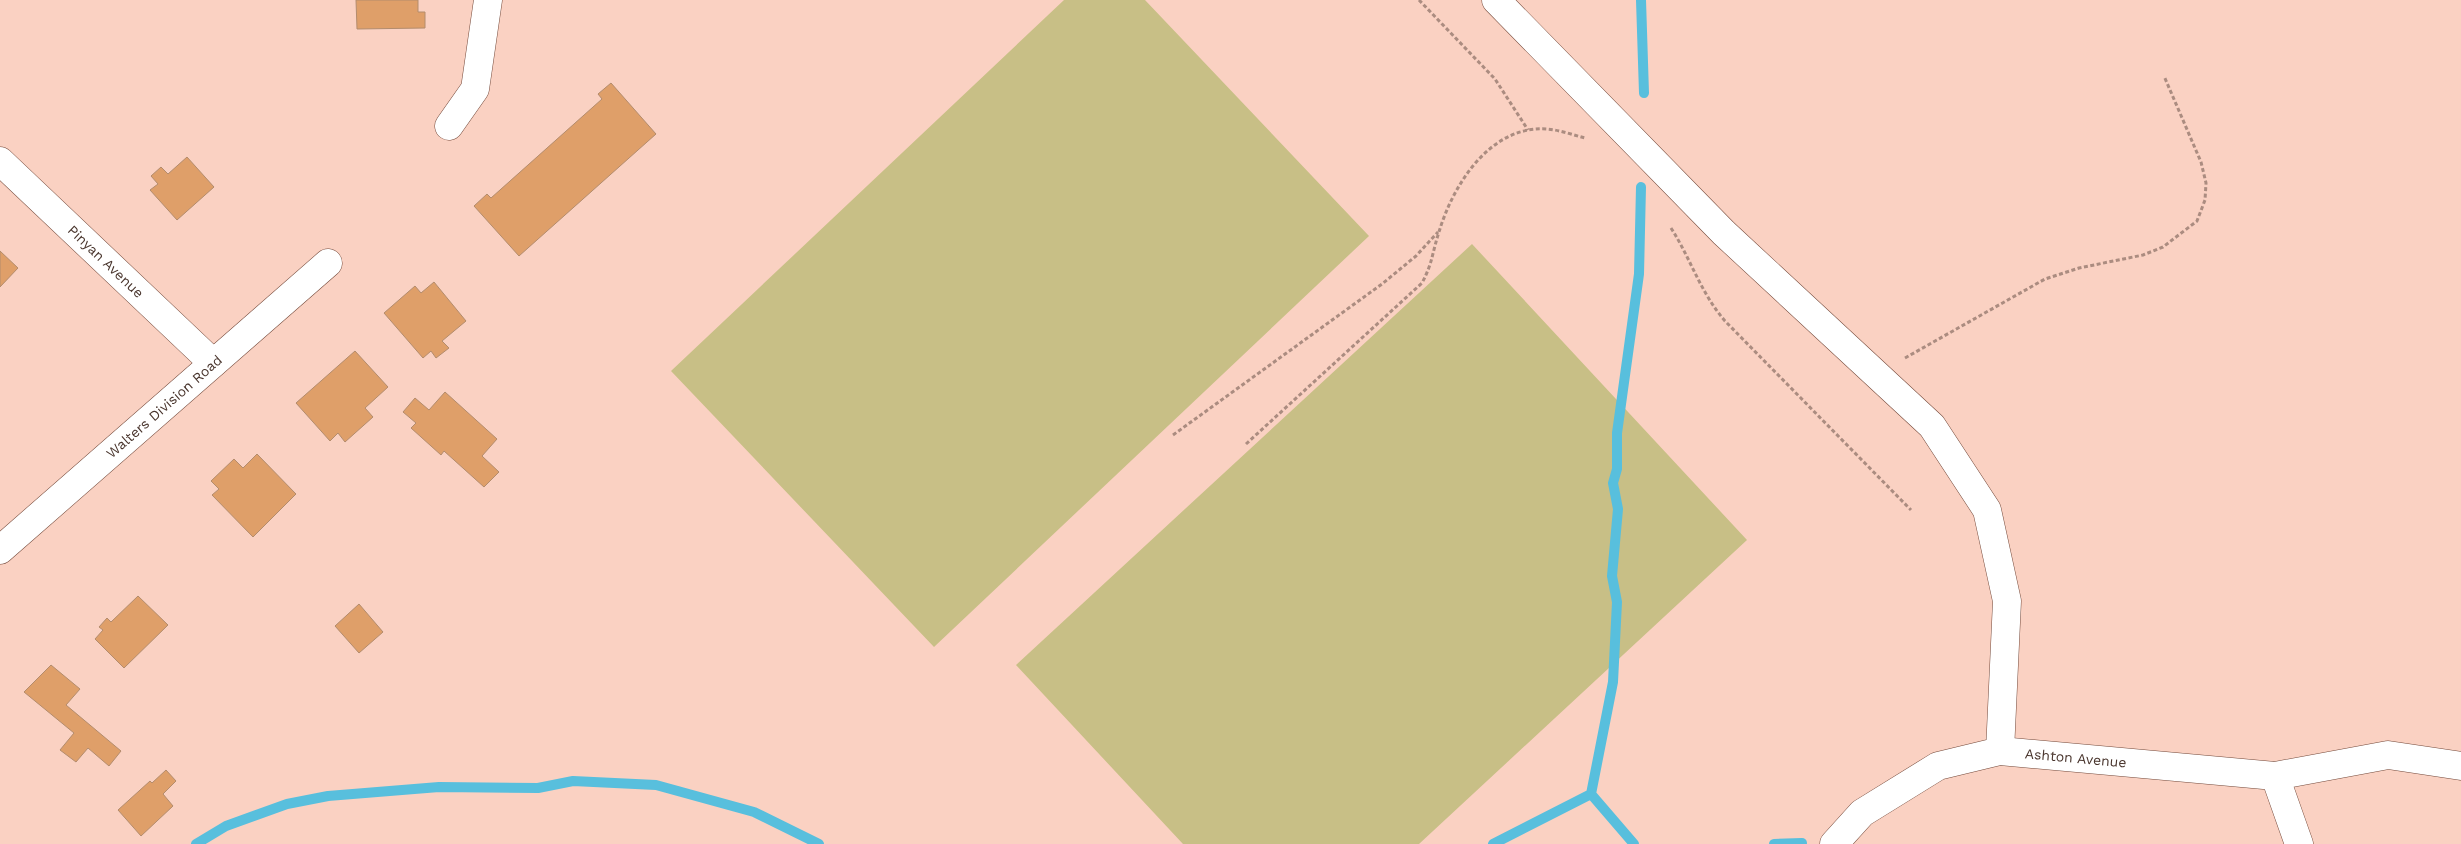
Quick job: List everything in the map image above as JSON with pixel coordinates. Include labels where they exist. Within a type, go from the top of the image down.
[{"type":"street","points":[[449,126],[475,89],[488,0]]},
{"type":"street","points":[[1496,0],[1724,233],[1932,426],[1987,510],[2007,601],[2000,752]]},
{"type":"street","name":"Pinyan Avenue","points":[[0,161],[213,362]]},
{"type":"street","name":"Walters Division Road","points":[[0,550],[67,494],[213,362],[328,263]]},
{"type":"street","name":"Ashton Avenue","points":[[1834,844],[1862,812],[1938,766],[2000,752],[2275,776],[2388,755],[2461,766]]},
{"type":"street","points":[[2275,776],[2299,844]]},
{"type":"path","points":[[1419,0],[1495,79],[1528,130]]},
{"type":"path","points":[[1876,375],[2045,279],[2079,268],[2143,255],[2163,247],[2197,220],[2205,200],[2206,183],[2201,162],[2164,76]]},
{"type":"path","points":[[1246,444],[1422,283],[1432,264],[1439,232],[1451,202],[1466,174],[1483,155],[1506,138],[1528,130],[1547,129],[1590,140]]},
{"type":"path","points":[[1668,224],[1694,268],[1709,303],[1911,510]]},
{"type":"path","points":[[1172,435],[1382,284],[1416,256],[1439,232]]},
{"type":"shaded area","points":[[1064,0],[1145,0],[1369,236],[934,647],[671,371]]},
{"type":"shaded area","points":[[1472,244],[1747,540],[1419,844],[1183,844],[1016,665]]},
{"type":"building","points":[[356,0],[418,0],[418,12],[425,12],[425,28],[357,29]]},
{"type":"building","points":[[611,83],[656,134],[519,256],[474,206],[487,194],[491,198],[602,99],[598,94]]},
{"type":"building","points":[[187,157],[214,187],[177,220],[150,190],[158,184],[151,176],[161,167],[168,174]]},
{"type":"building","points":[[0,251],[18,268],[0,287]]},
{"type":"building","points":[[434,282],[466,321],[442,341],[449,348],[436,358],[431,351],[423,358],[384,313],[415,286],[421,293]]},
{"type":"building","points":[[355,351],[388,387],[365,408],[373,417],[345,442],[338,433],[330,441],[296,403]]},
{"type":"building","points":[[445,392],[497,439],[482,456],[499,472],[484,487],[444,451],[441,455],[411,428],[416,423],[403,412],[415,398],[429,410]]},
{"type":"building","points":[[257,454],[296,494],[253,537],[212,495],[219,489],[211,481],[234,459],[243,468]]},
{"type":"building","points":[[138,596],[168,625],[124,668],[95,639],[103,630],[99,627],[107,618],[111,622]]},
{"type":"building","points":[[359,604],[383,632],[359,653],[335,626]]},
{"type":"building","points":[[51,665],[80,689],[66,705],[121,751],[109,766],[88,748],[76,762],[60,750],[74,733],[24,692]]},
{"type":"building","points":[[166,770],[176,781],[163,794],[173,806],[141,836],[118,810],[150,781],[152,783]]},
{"type":"waterway","points":[[1641,0],[1644,93]]},
{"type":"waterway","points":[[1591,794],[1613,682],[1617,602],[1612,576],[1618,509],[1613,483],[1617,469],[1617,433],[1639,274],[1641,187]]},
{"type":"waterway","points":[[196,844],[226,826],[287,804],[328,796],[439,787],[538,788],[573,781],[656,785],[754,812],[819,844]]},
{"type":"waterway","points":[[1591,794],[1634,844]]},
{"type":"waterway","points":[[1493,844],[1591,794]]},
{"type":"waterway","points":[[1774,844],[1802,843]]}]
